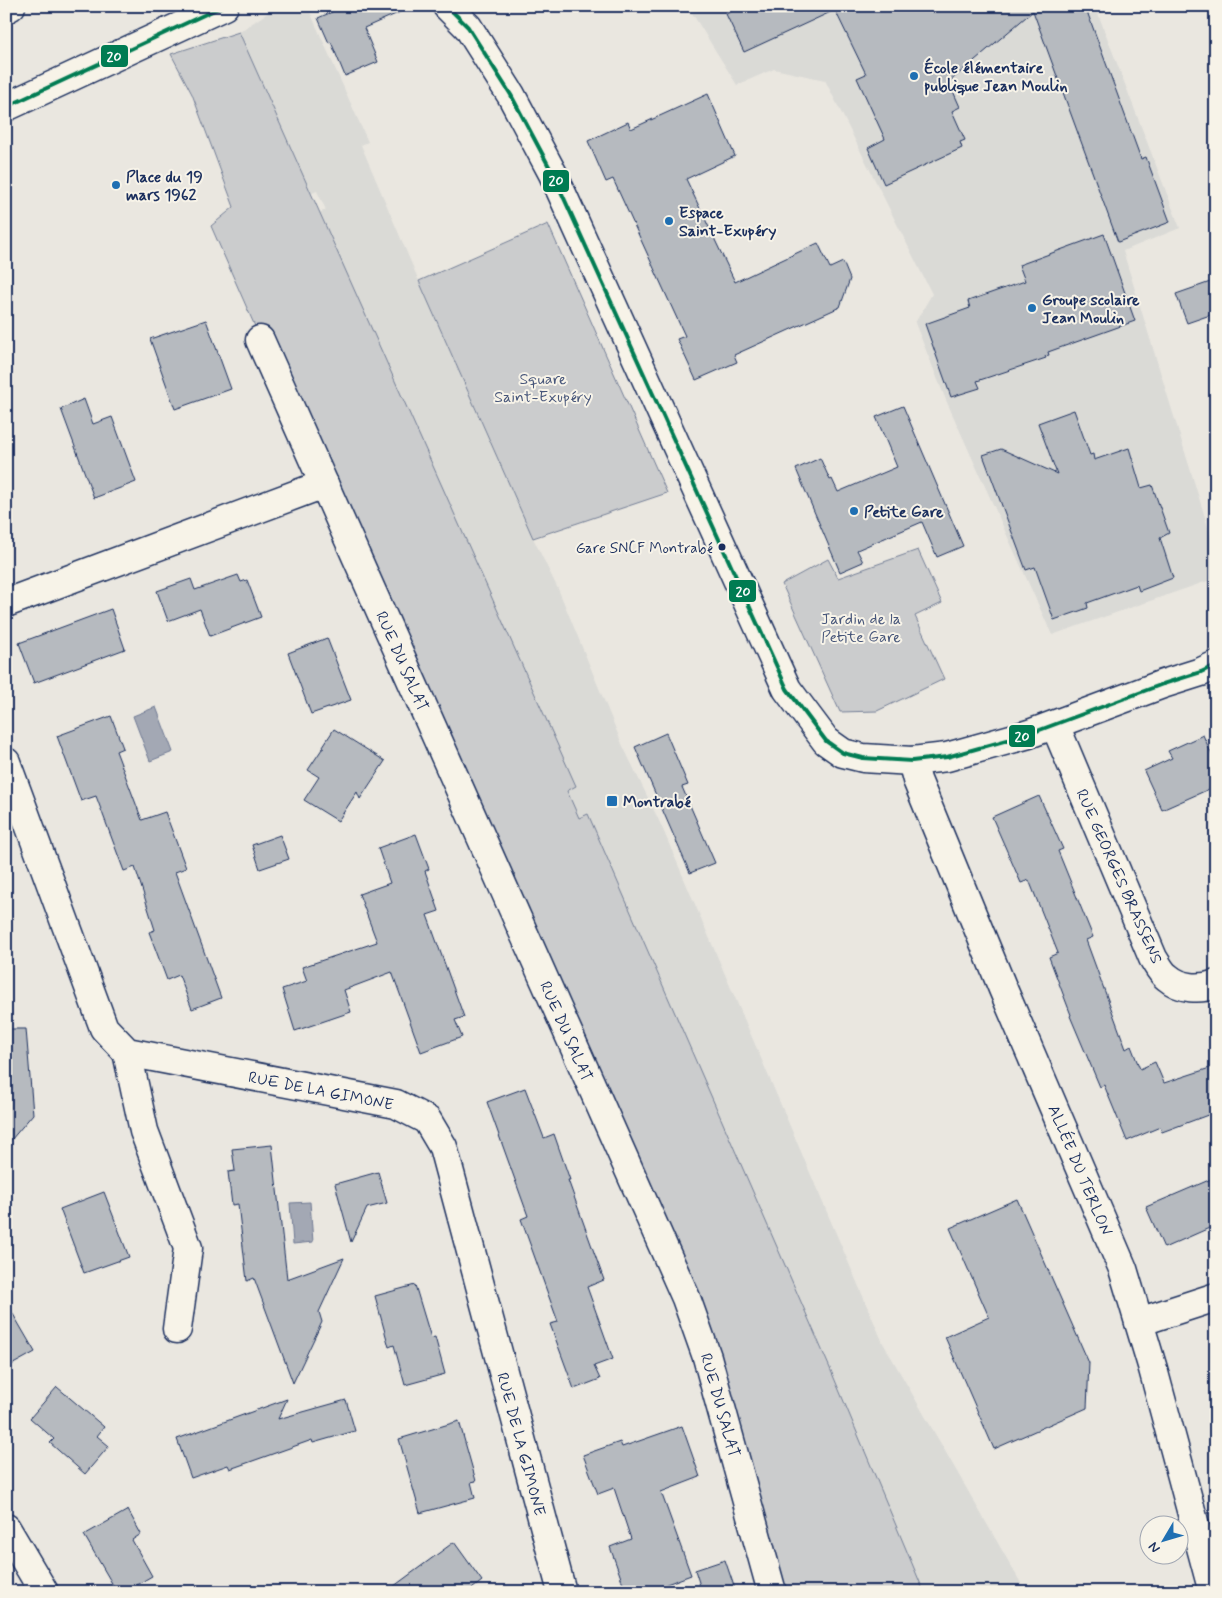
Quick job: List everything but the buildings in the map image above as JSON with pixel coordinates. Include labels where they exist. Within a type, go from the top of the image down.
[{"type":"street","points":[[6,9],[11,6]]},
{"type":"street","points":[[6,106],[224,6]]},
{"type":"street","points":[[447,6],[468,27],[511,95],[552,174],[787,689],[826,741],[843,753],[863,758],[912,761],[948,757],[1055,725],[1163,684],[1202,672],[1216,665]]},
{"type":"street","name":"RUE DU SALAT","points":[[260,340],[686,1298],[708,1357],[772,1592]]},
{"type":"street","points":[[6,603],[324,484]]},
{"type":"street","name":"RUE GEORGES BRASSENS","points":[[1055,725],[1153,958],[1167,977],[1184,987],[1198,988],[1216,984]]},
{"type":"street","name":"ALLÉE DU TERLON","points":[[912,761],[917,780],[1003,990],[1123,1269],[1213,1592]]},
{"type":"street","points":[[6,762],[104,1028],[127,1052],[144,1132],[188,1248],[177,1329]]},
{"type":"street","name":"RUE DE LA GIMONE","points":[[127,1052],[396,1104],[427,1120],[443,1147],[562,1592]]},
{"type":"street","points":[[1139,1322],[1216,1297]]},
{"type":"street","points":[[6,1528],[44,1592]]},
{"type":"shaded area","points":[[278,6],[299,6],[310,12],[368,142],[361,145],[419,281],[533,538],[559,591],[622,744],[661,825],[883,1343],[1026,1592],[853,1592],[318,213],[326,210],[317,191],[298,199],[236,57],[239,32]]},
{"type":"shaded area","name":"Groupe scolaire Jean Moulin","points":[[704,6],[1095,6],[1180,228],[1123,251],[1216,553],[1216,578],[1052,635],[946,400],[915,323],[932,294],[825,80],[774,69],[737,85],[692,13]]},
{"type":"shaded area","points":[[156,707],[173,752],[150,761],[133,716]]},
{"type":"shaded area","points":[[310,1202],[313,1242],[293,1244],[290,1203]]},
{"type":"green space","points":[[239,32],[576,786],[567,791],[579,818],[588,814],[829,1366],[924,1592],[769,1592],[707,1357],[211,226],[234,207],[192,94],[171,54]]},
{"type":"green space","name":"Square Saint-Exupéry","points":[[548,224],[667,493],[533,538],[419,281]]},
{"type":"green space","name":"Jardin de la Petite Gare","points":[[918,550],[942,603],[915,616],[944,679],[877,711],[840,712],[782,584],[828,559],[838,578]]},
{"type":"transit line","name":"20","points":[[6,107],[223,6]]},
{"type":"transit line","name":"20","points":[[447,6],[468,27],[511,95],[553,174],[787,689],[826,741],[843,753],[863,758],[912,761],[947,757],[1029,734],[1216,665]]},
{"type":"place","name":"École élémentaire publique Jean Moulin","points":[[914,76]]},
{"type":"place","name":"Place du 19 mars 1962","points":[[116,185]]},
{"type":"place","name":"Espace Saint-Exupéry","points":[[669,221]]},
{"type":"place","name":"Groupe scolaire Jean Moulin","points":[[1032,308]]},
{"type":"place","name":"Petite Gare","points":[[854,511]]},
{"type":"place","name":"Gare SNCF Montrabé","points":[[722,547]]},
{"type":"place","name":"Montrabé","points":[[612,801]]}]
